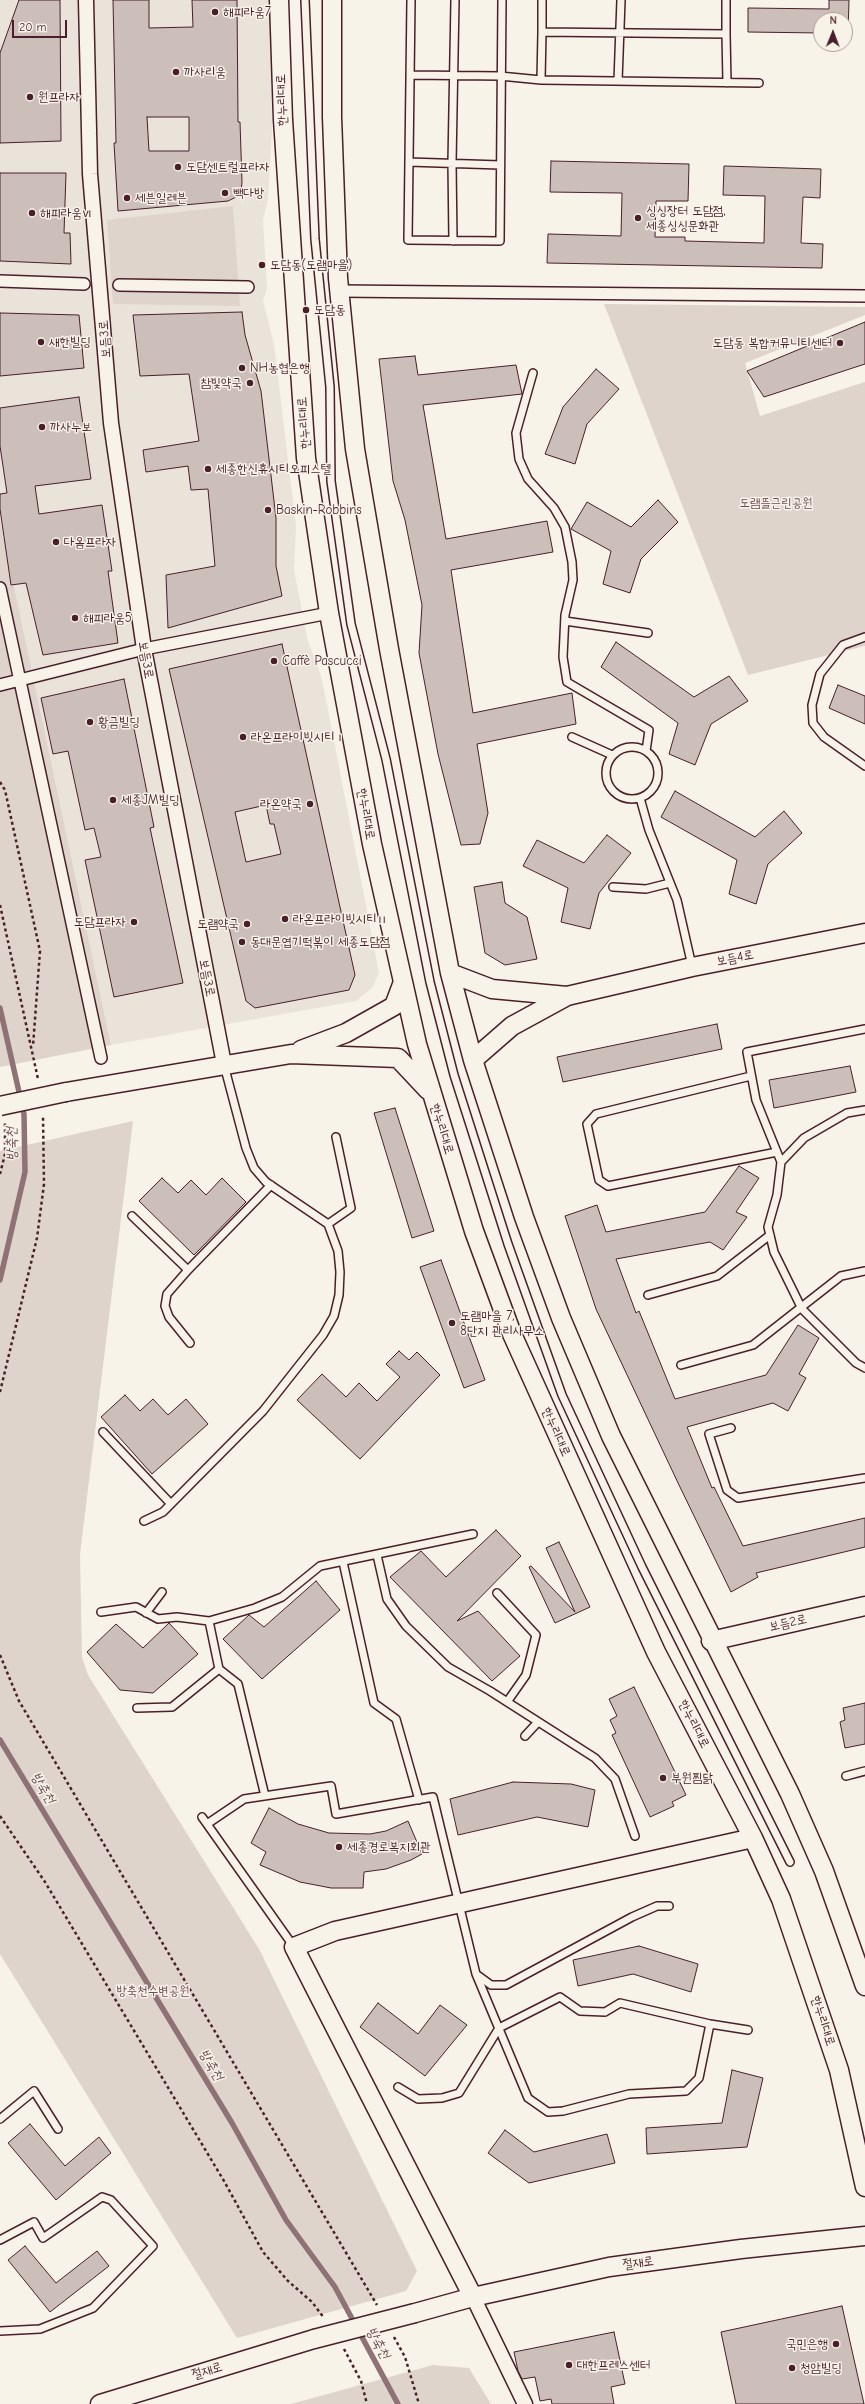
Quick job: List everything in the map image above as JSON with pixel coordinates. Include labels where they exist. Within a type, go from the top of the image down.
[{"type":"street","name":"보듬3로","points":[[86,0],[90,174],[111,423],[144,649],[224,1064]]},
{"type":"street","name":"한누리대로","points":[[279,0],[283,120],[306,458],[329,613],[372,844],[403,982],[431,1093],[474,1232],[512,1334],[656,1652],[753,1838],[781,1899],[837,2063],[865,2187]]},
{"type":"street","points":[[332,0],[332,117],[340,291],[355,449],[389,649],[450,973],[473,1060],[524,1217],[561,1318],[611,1436],[711,1641],[790,1794],[818,1857],[865,1986]]},
{"type":"street","points":[[0,281],[84,284]]},
{"type":"street","points":[[119,285],[248,286]]},
{"type":"street","points":[[340,291],[865,296]]},
{"type":"street","points":[[0,588],[101,1058]]},
{"type":"street","points":[[0,685],[144,649],[329,613]]},
{"type":"street","name":"보듬4로","points":[[567,996],[692,967],[865,933]]},
{"type":"street","points":[[450,973],[492,989],[567,996]]},
{"type":"street","points":[[291,1054],[346,1033],[394,1006],[403,982]]},
{"type":"street","points":[[473,1060],[512,1026],[567,996]]},
{"type":"street","points":[[2,1111],[66,1092],[224,1064],[291,1054],[398,1058],[431,1093]]},
{"type":"street","name":"보듬2로","points":[[711,1641],[865,1606]]},
{"type":"street","points":[[525,2404],[473,2297],[294,1947],[335,1932],[753,1838]]},
{"type":"street","name":"절재로","points":[[100,2404],[314,2339],[473,2297],[609,2267],[741,2249],[865,2236]]},
{"type":"lane","points":[[305,0],[315,239],[330,387],[332,481],[351,624],[386,758],[430,982],[454,1075],[508,1244],[562,1395],[642,1567],[790,1862]]},
{"type":"lane","points":[[411,0],[408,240],[453,241],[500,241],[500,76],[502,0]]},
{"type":"lane","points":[[453,241],[452,163],[455,0]]},
{"type":"lane","points":[[540,80],[542,0]]},
{"type":"lane","points":[[618,81],[621,34],[621,0]]},
{"type":"lane","points":[[726,0],[727,83]]},
{"type":"lane","points":[[542,32],[726,34]]},
{"type":"lane","points":[[410,75],[500,76],[540,80],[759,83]]},
{"type":"lane","points":[[409,162],[500,165]]},
{"type":"lane","points":[[533,373],[516,433],[519,459],[528,479],[554,508],[565,527],[572,562],[573,580],[565,621],[563,656],[567,682],[649,730],[646,751]]},
{"type":"lane","points":[[565,621],[648,633]]},
{"type":"lane","points":[[865,637],[843,645],[820,674],[812,705],[813,723],[824,737],[865,766]]},
{"type":"lane","points":[[572,737],[612,755]]},
{"type":"lane","points":[[627,747],[636,747],[646,751],[656,762],[657,779],[654,787],[640,798],[623,797],[610,787],[606,771],[612,755],[627,747]]},
{"type":"lane","points":[[640,798],[649,830],[677,900],[692,967]]},
{"type":"lane","points":[[614,887],[646,889],[670,883]]},
{"type":"lane","points":[[865,1029],[747,1052],[756,1100],[781,1162],[778,1195],[768,1227],[774,1252],[802,1309],[856,1364],[865,1368]]},
{"type":"lane","points":[[144,1521],[163,1512],[263,1411],[322,1335],[334,1316],[339,1295],[340,1272],[334,1237],[328,1224],[271,1185],[254,1168],[246,1148],[224,1064]]},
{"type":"lane","points":[[751,1076],[596,1114],[587,1124],[599,1180],[608,1186],[777,1152]]},
{"type":"lane","points":[[781,1162],[804,1138],[847,1113],[865,1110]]},
{"type":"lane","points":[[328,1224],[351,1208],[336,1137]]},
{"type":"lane","points":[[190,1343],[169,1317],[165,1306],[167,1294],[188,1270],[271,1185]]},
{"type":"lane","points":[[132,1216],[188,1270]]},
{"type":"lane","points":[[648,1295],[718,1276],[770,1235]]},
{"type":"lane","points":[[681,1365],[753,1345],[802,1309],[841,1276],[865,1271]]},
{"type":"lane","points":[[731,1428],[708,1434],[727,1490],[738,1498],[865,1478]]},
{"type":"lane","points":[[103,1432],[171,1504]]},
{"type":"lane","points":[[101,1612],[136,1607],[158,1619],[177,1617],[210,1621],[255,1608],[282,1597],[320,1566],[473,1534]]},
{"type":"lane","points":[[377,1555],[387,1599],[406,1626],[448,1667],[595,1758],[615,1779],[636,1836]]},
{"type":"lane","points":[[343,1562],[374,1703],[396,1719],[419,1800]]},
{"type":"lane","points":[[146,1613],[162,1592]]},
{"type":"lane","points":[[497,1593],[536,1635],[526,1675],[506,1702]]},
{"type":"lane","points":[[210,1621],[219,1669],[238,1684],[265,1796]]},
{"type":"lane","points":[[137,1708],[172,1707],[219,1669]]},
{"type":"lane","points":[[525,1736],[538,1722]]},
{"type":"lane","points":[[846,1776],[865,1771]]},
{"type":"lane","points":[[294,1947],[204,1820],[244,1799],[331,1786],[336,1814],[433,1798],[476,1974],[528,2098],[548,2112],[563,2111],[629,2094],[686,2091],[698,2078],[710,2024]]},
{"type":"lane","points":[[476,1974],[491,1985],[506,1985],[632,1917],[658,1906],[669,1906]]},
{"type":"lane","points":[[398,2087],[418,2099],[442,2098],[459,2093],[499,2028],[560,1997],[580,2011],[605,2012],[620,2003],[710,2024],[748,2030]]},
{"type":"lane","points":[[0,2119],[34,2091],[58,2129]]},
{"type":"lane","points":[[0,2240],[34,2222],[43,2238],[102,2197],[111,2200],[153,2246],[93,2308],[40,2328],[0,2331]]},
{"type":"path","points":[[0,782],[5,790],[40,951],[33,1049]]},
{"type":"path","points":[[0,905],[33,1049],[39,1084]]},
{"type":"path","points":[[0,1392],[37,1238],[44,1184],[43,1110]]},
{"type":"path","points":[[0,1174],[5,1154],[2,1111]]},
{"type":"path","points":[[0,1655],[19,1701],[378,2306]]},
{"type":"path","points":[[0,1816],[45,1882],[224,2181],[263,2252],[288,2281],[312,2302],[325,2321]]},
{"type":"path","points":[[391,2332],[405,2357],[419,2404]]},
{"type":"path","points":[[341,2344],[361,2381],[367,2404]]},
{"type":"shaded area","points":[[0,0],[270,0],[272,130],[268,200],[263,220],[267,288],[263,301],[274,344],[296,526],[294,570],[308,641],[321,676],[326,699],[379,973],[372,988],[356,1001],[111,1045],[0,520]]},
{"type":"green space","points":[[233,206],[240,306],[113,304],[107,220]]},
{"type":"green space","name":"도램뜰근린공원","points":[[604,304],[865,307],[865,315],[745,363],[760,416],[865,382],[865,646],[748,675]]},
{"type":"green space","points":[[0,520],[111,1045],[0,1067]]},
{"type":"green space","name":"방축천수변공원","points":[[133,1121],[80,1554],[82,1657],[88,1675],[259,1949],[417,2271],[406,2291],[237,2338],[0,1954],[0,1151]]},
{"type":"green space","points":[[433,2365],[469,2368],[491,2404],[291,2404]]},
{"type":"building","name":"원프라자","points":[[19,0],[60,0],[61,141],[0,143],[0,53]]},
{"type":"building","points":[[113,0],[149,0],[149,28],[193,27],[192,0],[237,0],[238,122],[240,122],[242,183],[241,190],[236,197],[228,201],[118,211],[114,143],[116,143]],"holes":[[[147,117],[189,117],[189,151],[149,151]]]},
{"type":"building","points":[[829,0],[849,0],[849,12],[813,12],[813,33],[748,32],[748,8],[829,9]]},
{"type":"building","points":[[551,161],[689,164],[688,201],[656,201],[655,237],[685,237],[685,241],[764,243],[765,196],[723,195],[724,166],[821,169],[820,198],[803,197],[801,243],[823,244],[822,268],[547,263],[548,234],[621,236],[622,193],[550,192]]},
{"type":"building","name":"해피라움Ⅵ","points":[[0,173],[66,173],[64,233],[70,233],[71,264],[0,261]]},
{"type":"building","name":"세종한신휴시티오피스텔","points":[[242,312],[245,335],[261,391],[276,518],[276,566],[282,596],[168,628],[166,575],[215,566],[208,489],[191,490],[188,466],[146,472],[143,450],[199,441],[189,374],[140,376],[133,315]]},
{"type":"building","name":"새한빌딩","points":[[0,313],[79,315],[84,368],[0,376]]},
{"type":"building","name":"도담동 복합커뮤니티센터","points":[[865,322],[865,364],[764,397],[747,371]]},
{"type":"building","points":[[415,356],[418,375],[516,365],[522,394],[423,405],[446,539],[547,521],[553,552],[451,570],[473,713],[572,693],[576,724],[477,744],[488,813],[480,844],[461,845],[438,754],[419,653],[422,605],[405,520],[393,481],[379,359]]},
{"type":"building","points":[[596,369],[619,389],[587,424],[575,464],[545,454],[563,407]]},
{"type":"building","points":[[79,397],[91,479],[35,486],[39,514],[102,505],[112,571],[108,571],[118,643],[43,655],[26,583],[11,585],[0,509],[0,494],[7,493],[0,446],[0,408]]},
{"type":"building","points":[[658,500],[678,522],[641,559],[630,593],[603,584],[611,551],[571,529],[587,502],[631,527]]},
{"type":"building","points":[[616,642],[694,697],[729,676],[748,701],[711,724],[695,765],[669,754],[678,723],[601,667]]},
{"type":"building","points":[[282,644],[355,975],[349,990],[255,1008],[246,1001],[169,669]],"holes":[[[266,805],[270,824],[274,824],[281,854],[246,862],[235,812]]]},
{"type":"building","points":[[124,679],[154,827],[150,828],[183,983],[114,997],[85,860],[101,857],[94,828],[85,830],[68,751],[53,754],[41,698]]},
{"type":"building","points":[[838,685],[865,696],[865,724],[829,708]]},
{"type":"building","points":[[675,791],[755,837],[784,811],[802,833],[768,864],[756,904],[729,894],[737,860],[661,817]]},
{"type":"building","points":[[607,835],[631,853],[599,893],[590,929],[561,922],[568,888],[523,866],[537,840],[584,863]]},
{"type":"building","points":[[502,882],[505,903],[527,917],[537,959],[505,965],[485,953],[474,887]]},
{"type":"building","points":[[717,1024],[722,1049],[563,1082],[557,1057]]},
{"type":"building","points":[[850,1066],[856,1092],[774,1108],[769,1080]]},
{"type":"building","points":[[395,1108],[434,1231],[412,1238],[374,1113]]},
{"type":"building","points":[[739,1166],[759,1178],[736,1212],[747,1217],[723,1250],[710,1242],[616,1259],[636,1313],[639,1311],[675,1399],[766,1375],[798,1325],[819,1338],[799,1374],[806,1378],[788,1411],[773,1403],[687,1427],[712,1488],[714,1487],[743,1546],[865,1518],[865,1547],[756,1573],[758,1577],[731,1592],[596,1309],[565,1216],[597,1205],[606,1232],[705,1212]]},
{"type":"building","points":[[162,1178],[178,1193],[191,1180],[206,1195],[222,1178],[246,1202],[194,1255],[139,1201]]},
{"type":"building","name":"도램마을 7, 8단지 관리사무소","points":[[441,1260],[485,1380],[464,1388],[420,1267]]},
{"type":"building","points":[[399,1351],[409,1360],[417,1352],[440,1375],[360,1459],[297,1400],[322,1374],[346,1397],[359,1383],[377,1401],[400,1377],[386,1364]]},
{"type":"building","points":[[125,1395],[140,1411],[153,1399],[168,1415],[186,1399],[208,1424],[152,1474],[101,1417]]},
{"type":"building","points":[[496,1530],[521,1556],[457,1621],[478,1611],[520,1656],[492,1681],[390,1577],[421,1551],[446,1577]]},
{"type":"building","points":[[559,1542],[590,1607],[555,1623],[529,1567],[531,1566],[575,1612],[546,1548]]},
{"type":"building","points":[[316,1581],[340,1610],[262,1679],[223,1639],[249,1615],[264,1627]]},
{"type":"building","points":[[169,1623],[198,1654],[153,1693],[120,1690],[87,1652],[116,1624],[143,1648]]},
{"type":"building","points":[[634,1687],[686,1795],[672,1802],[674,1806],[650,1817],[612,1735],[616,1733],[610,1720],[617,1716],[609,1699]]},
{"type":"building","points":[[865,1703],[865,1744],[845,1748],[840,1722],[845,1720],[843,1708]]},
{"type":"building","points":[[513,1782],[571,1784],[595,1790],[588,1827],[537,1817],[458,1835],[450,1799]]},
{"type":"building","name":"세종경로복지회관","points":[[269,1808],[298,1824],[329,1833],[370,1834],[386,1831],[408,1821],[422,1854],[411,1860],[386,1869],[364,1872],[363,1888],[331,1888],[300,1882],[260,1865],[266,1852],[251,1843]]},
{"type":"building","points":[[639,1946],[698,1964],[691,1992],[633,1974],[578,1986],[573,1960]]},
{"type":"building","points":[[378,2003],[418,2034],[440,2005],[467,2025],[425,2076],[360,2027]]},
{"type":"building","points":[[732,2070],[763,2078],[747,2147],[647,2154],[646,2128],[722,2123]]},
{"type":"building","points":[[30,2124],[65,2166],[99,2137],[111,2153],[56,2200],[8,2143]]},
{"type":"building","points":[[505,2130],[534,2152],[607,2134],[615,2163],[529,2183],[488,2153]]},
{"type":"building","points":[[25,2246],[56,2283],[97,2251],[109,2266],[50,2312],[8,2260]]},
{"type":"building","name":"청암빌딩","points":[[842,2306],[864,2404],[736,2404],[721,2332]]},
{"type":"building","name":"대한프레스센터","points":[[614,2332],[625,2384],[611,2387],[614,2404],[552,2404],[551,2399],[540,2401],[535,2377],[522,2379],[518,2371],[514,2352]]},
{"type":"waterway","name":"방축천","points":[[0,1008],[24,1114],[25,1172],[0,1280]]},
{"type":"waterway","name":"방축천","points":[[0,1740],[232,2123],[286,2220],[335,2287],[398,2404]]},
{"type":"place","name":"해피라움7","points":[[215,12]]},
{"type":"place","name":"까사리움","points":[[176,72]]},
{"type":"place","name":"원프라자","points":[[30,97]]},
{"type":"place","name":"도담센트럴프라자","points":[[178,167]]},
{"type":"place","name":"빽다방","points":[[225,193]]},
{"type":"place","name":"세븐일레븐","points":[[127,198]]},
{"type":"place","name":"해피라움Ⅵ","points":[[32,213]]},
{"type":"place","name":"싱싱장터 도담점, 세종싱싱문화관","points":[[638,218]]},
{"type":"place","name":"도담동(도램마을)","points":[[262,265]]},
{"type":"place","name":"도담동","points":[[306,310]]},
{"type":"place","name":"새한빌딩","points":[[41,342]]},
{"type":"place","name":"도담동 복합커뮤니티센터","points":[[840,343]]},
{"type":"place","name":"NH농협은행","points":[[242,368]]},
{"type":"place","name":"참빛약국","points":[[250,383]]},
{"type":"place","name":"까사누보","points":[[42,427]]},
{"type":"place","name":"세종한신휴시티오피스텔","points":[[208,469]]},
{"type":"place","name":"Baskin-Robbins","points":[[268,510]]},
{"type":"place","name":"다옴프라자","points":[[56,542]]},
{"type":"place","name":"해피라움5","points":[[75,618]]},
{"type":"place","name":"Caffè Pascucci","points":[[274,661]]},
{"type":"place","name":"황금빌딩","points":[[90,722]]},
{"type":"place","name":"라온프라이빗시티Ⅰ","points":[[243,737]]},
{"type":"place","name":"세종JM빌딩","points":[[113,800]]},
{"type":"place","name":"라온약국","points":[[310,804]]},
{"type":"place","name":"라온프라이빗시티Ⅱ","points":[[285,919]]},
{"type":"place","name":"도담프라자","points":[[134,922]]},
{"type":"place","name":"도램약국","points":[[247,924]]},
{"type":"place","name":"동대문엽기떡볶이 세종도담점","points":[[242,942]]},
{"type":"place","name":"도램마을 7, 8단지 관리사무소","points":[[452,1323]]},
{"type":"place","name":"부원찜닭","points":[[663,1778]]},
{"type":"place","name":"세종경로복지회관","points":[[339,1847]]},
{"type":"place","name":"국민은행","points":[[836,2344]]},
{"type":"place","name":"대한프레스센터","points":[[569,2365]]},
{"type":"place","name":"청암빌딩","points":[[792,2368]]}]
